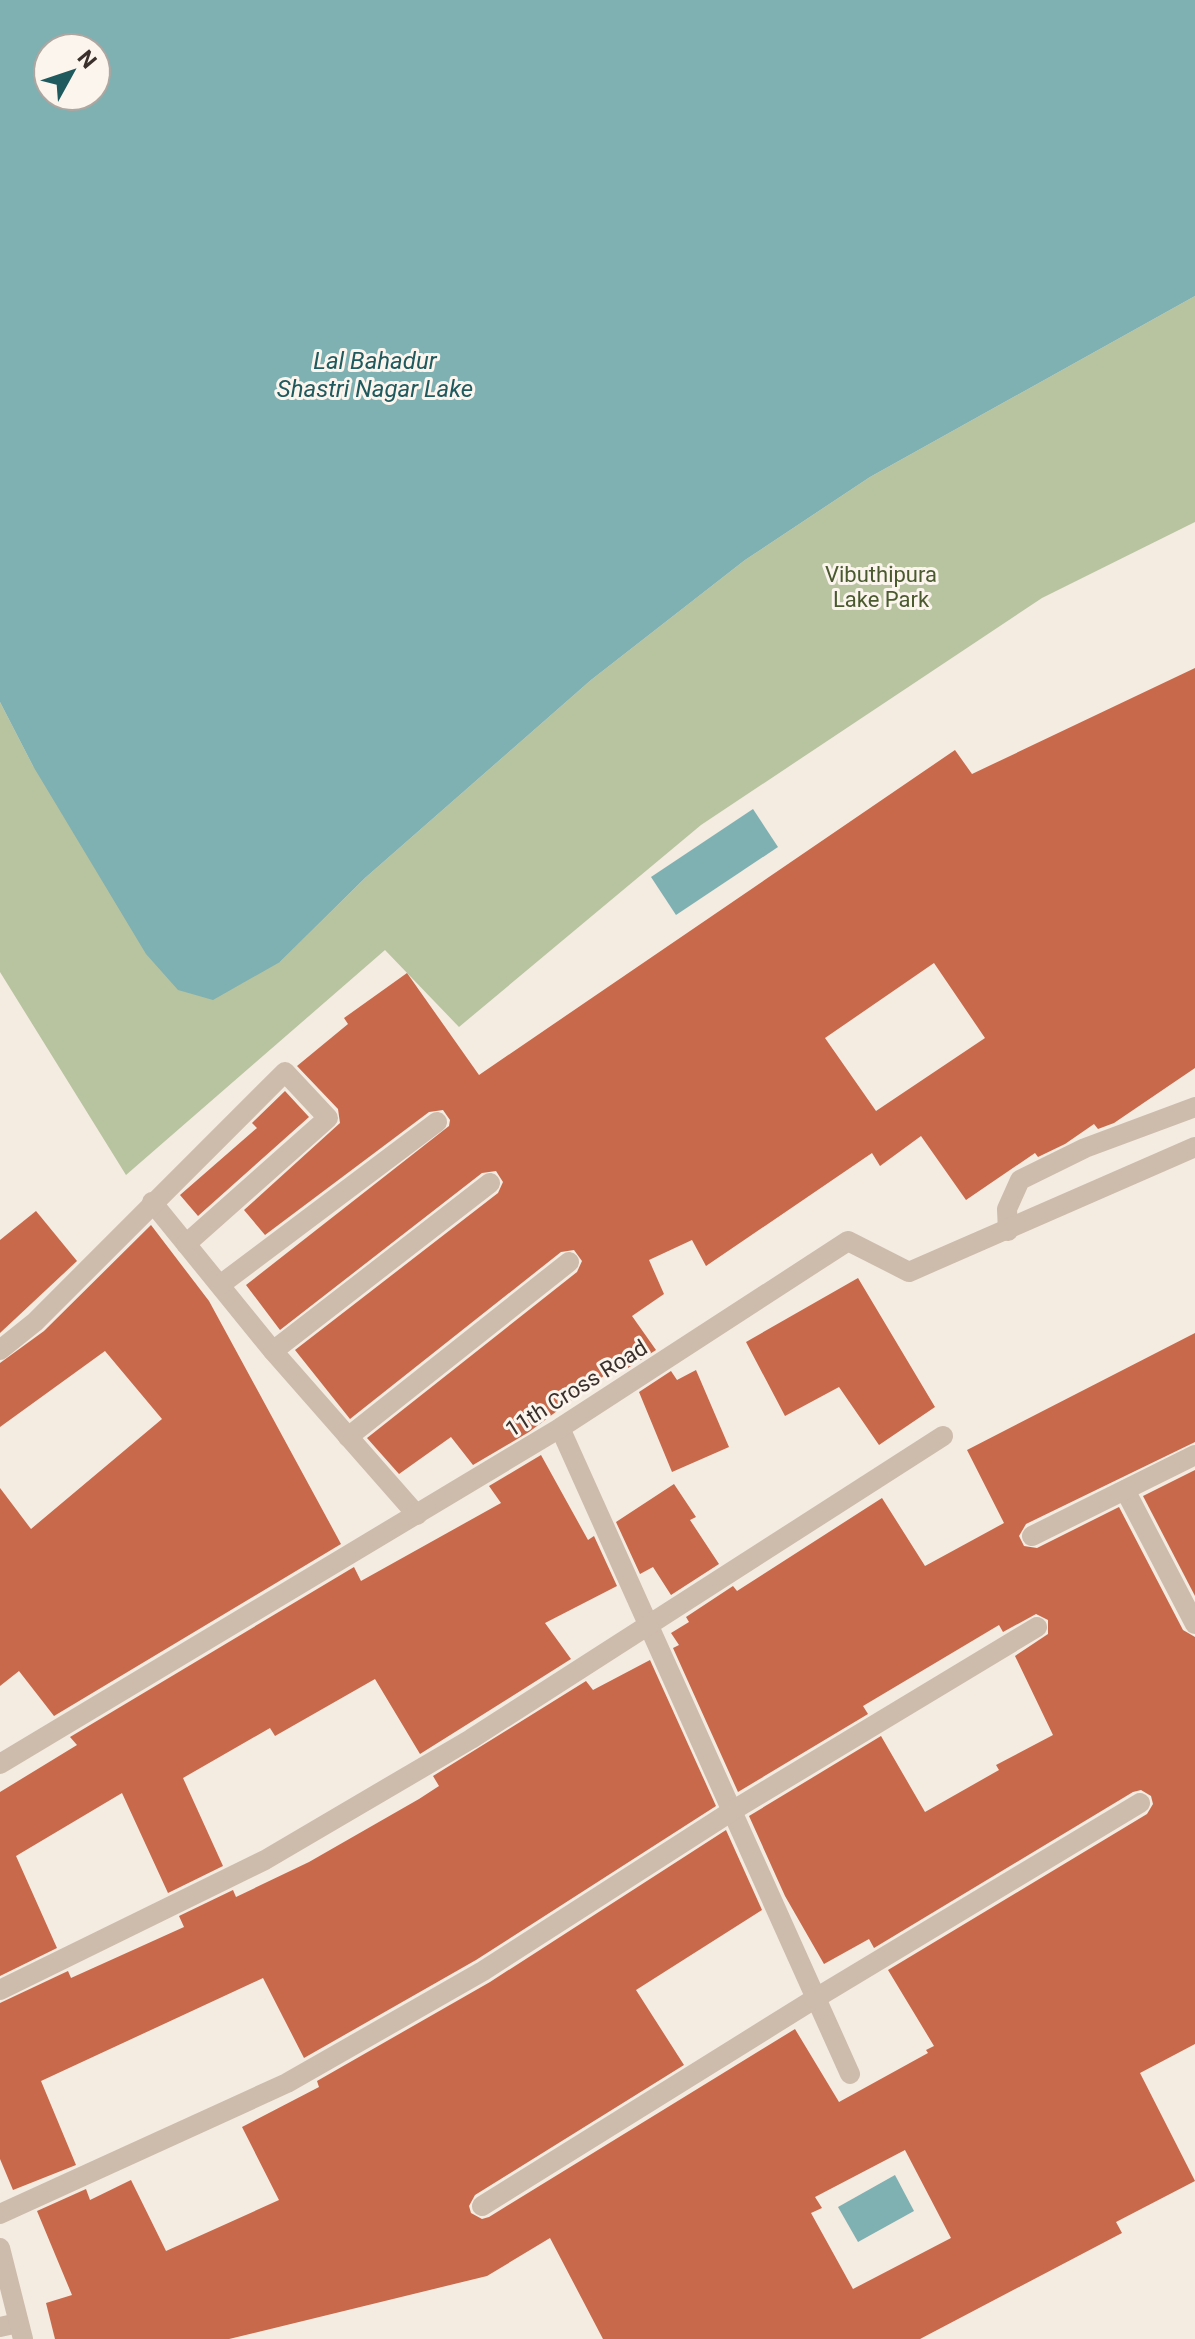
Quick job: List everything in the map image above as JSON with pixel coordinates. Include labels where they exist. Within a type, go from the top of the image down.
[{"type":"street","points":[[0,1350],[35,1322],[285,1072],[328,1118],[186,1244]]},
{"type":"street","points":[[1008,1231],[1007,1209],[1020,1180],[1085,1148],[1195,1107]]},
{"type":"street","points":[[220,1285],[437,1122]]},
{"type":"street","name":"11th Cross Road","points":[[0,1764],[560,1428],[848,1241],[909,1272],[1195,1147]]},
{"type":"street","points":[[273,1351],[490,1183]]},
{"type":"street","points":[[152,1202],[273,1351],[417,1515]]},
{"type":"street","points":[[348,1437],[569,1262]]},
{"type":"street","points":[[560,1428],[850,2074]]},
{"type":"street","points":[[0,1990],[265,1860],[471,1739],[943,1436]]},
{"type":"street","points":[[1032,1536],[1195,1455]]},
{"type":"street","points":[[1125,1490],[1195,1624]]},
{"type":"street","points":[[0,2214],[287,2083],[483,1971],[732,1811],[1037,1627]]},
{"type":"street","points":[[482,2206],[816,1998],[1140,1803]]},
{"type":"street","points":[[0,2248],[14,2330]]},
{"type":"green space","name":"Vibuthipura Lake Park","points":[[1195,296],[1195,522],[1042,598],[701,825],[459,1027],[385,950],[126,1175],[0,972],[0,702],[33,766],[280,962],[365,878],[591,680],[745,560],[870,477]]},
{"type":"water","name":"Lal Bahadur Shastri Nagar Lake","points":[[0,0],[1195,0],[1195,296],[870,477],[745,560],[591,680],[365,878],[280,962],[213,1000],[178,990],[146,954],[33,766],[0,702]]},
{"type":"water","points":[[753,809],[778,847],[676,915],[651,877]]},
{"type":"water","points":[[895,2175],[914,2211],[858,2242],[838,2207]]},
{"type":"building","points":[[1195,668],[1195,1068],[1114,1123],[1098,1129],[1094,1124],[1065,1144],[1038,1157],[1035,1153],[966,1200],[921,1136],[880,1166],[872,1153],[706,1266],[692,1240],[649,1260],[664,1294],[632,1316],[656,1350],[628,1368],[625,1360],[529,1432],[473,1465],[451,1437],[399,1474],[367,1438],[577,1272],[582,1261],[574,1250],[561,1252],[350,1419],[295,1350],[498,1193],[503,1182],[496,1171],[482,1173],[280,1330],[246,1285],[449,1126],[450,1120],[443,1110],[429,1112],[265,1235],[244,1210],[340,1123],[338,1109],[297,1066],[348,1024],[344,1018],[407,973],[479,1075],[955,750],[972,774]],"holes":[[[934,963],[985,1038],[876,1111],[825,1038]]]},
{"type":"building","points":[[285,1091],[309,1117],[198,1216],[180,1195],[257,1128],[252,1123]]},
{"type":"building","points":[[36,1211],[77,1261],[0,1333],[0,1240]]},
{"type":"building","points":[[151,1225],[209,1301],[341,1544],[54,1716],[19,1671],[0,1686],[0,1488],[31,1529],[162,1419],[105,1351],[0,1427],[0,1363],[44,1331]]},
{"type":"building","points":[[858,1278],[935,1407],[879,1445],[839,1387],[785,1416],[746,1342]]},
{"type":"building","points":[[1195,1333],[1195,1442],[1026,1524],[1019,1536],[1024,1546],[1037,1548],[1119,1507],[1183,1630],[1195,1637],[1195,2044],[1140,2073],[1195,2181],[1116,2222],[1122,2233],[920,2339],[603,2339],[550,2238],[487,2276],[229,2339],[55,2339],[46,2303],[72,2295],[37,2211],[86,2189],[90,2200],[131,2180],[166,2251],[279,2200],[242,2127],[319,2087],[317,2081],[490,1982],[726,1830],[762,1910],[636,1990],[684,2065],[475,2195],[469,2206],[471,2213],[482,2219],[489,2217],[795,2029],[839,2102],[928,2053],[926,2050],[934,2046],[888,1970],[1147,1814],[1153,1804],[1151,1796],[1141,1790],[1133,1792],[874,1948],[869,1939],[824,1964],[785,1896],[749,1816],[881,1736],[925,1812],[999,1770],[996,1765],[1053,1735],[1015,1656],[1048,1634],[1048,1620],[1036,1614],[1003,1632],[999,1625],[863,1706],[868,1714],[738,1792],[673,1648],[679,1645],[671,1633],[689,1622],[686,1617],[733,1586],[737,1591],[882,1498],[925,1566],[1004,1523],[967,1450]],"holes":[[[905,2150],[951,2238],[853,2289],[811,2213],[822,2208],[815,2197]]]},
{"type":"building","points":[[696,1370],[729,1447],[672,1472],[639,1392],[671,1371],[677,1380]]},
{"type":"building","points":[[541,1455],[588,1540],[594,1536],[617,1586],[545,1623],[571,1659],[420,1754],[375,1679],[275,1736],[270,1728],[183,1778],[223,1866],[168,1893],[122,1793],[16,1856],[57,1948],[0,1976],[0,1792],[77,1745],[70,1737],[354,1567],[361,1581],[501,1503],[489,1486]]},
{"type":"building","points":[[1195,1470],[1195,1596],[1143,1496]]},
{"type":"building","points":[[674,1484],[696,1517],[690,1520],[719,1564],[671,1595],[653,1567],[640,1574],[616,1522]]},
{"type":"building","points":[[650,1660],[716,1806],[476,1960],[304,2058],[263,1978],[41,2081],[76,2165],[13,2190],[0,2159],[0,2003],[68,1971],[71,1978],[184,1927],[179,1916],[233,1890],[236,1897],[309,1862],[439,1786],[433,1776],[586,1681],[593,1690]]}]
